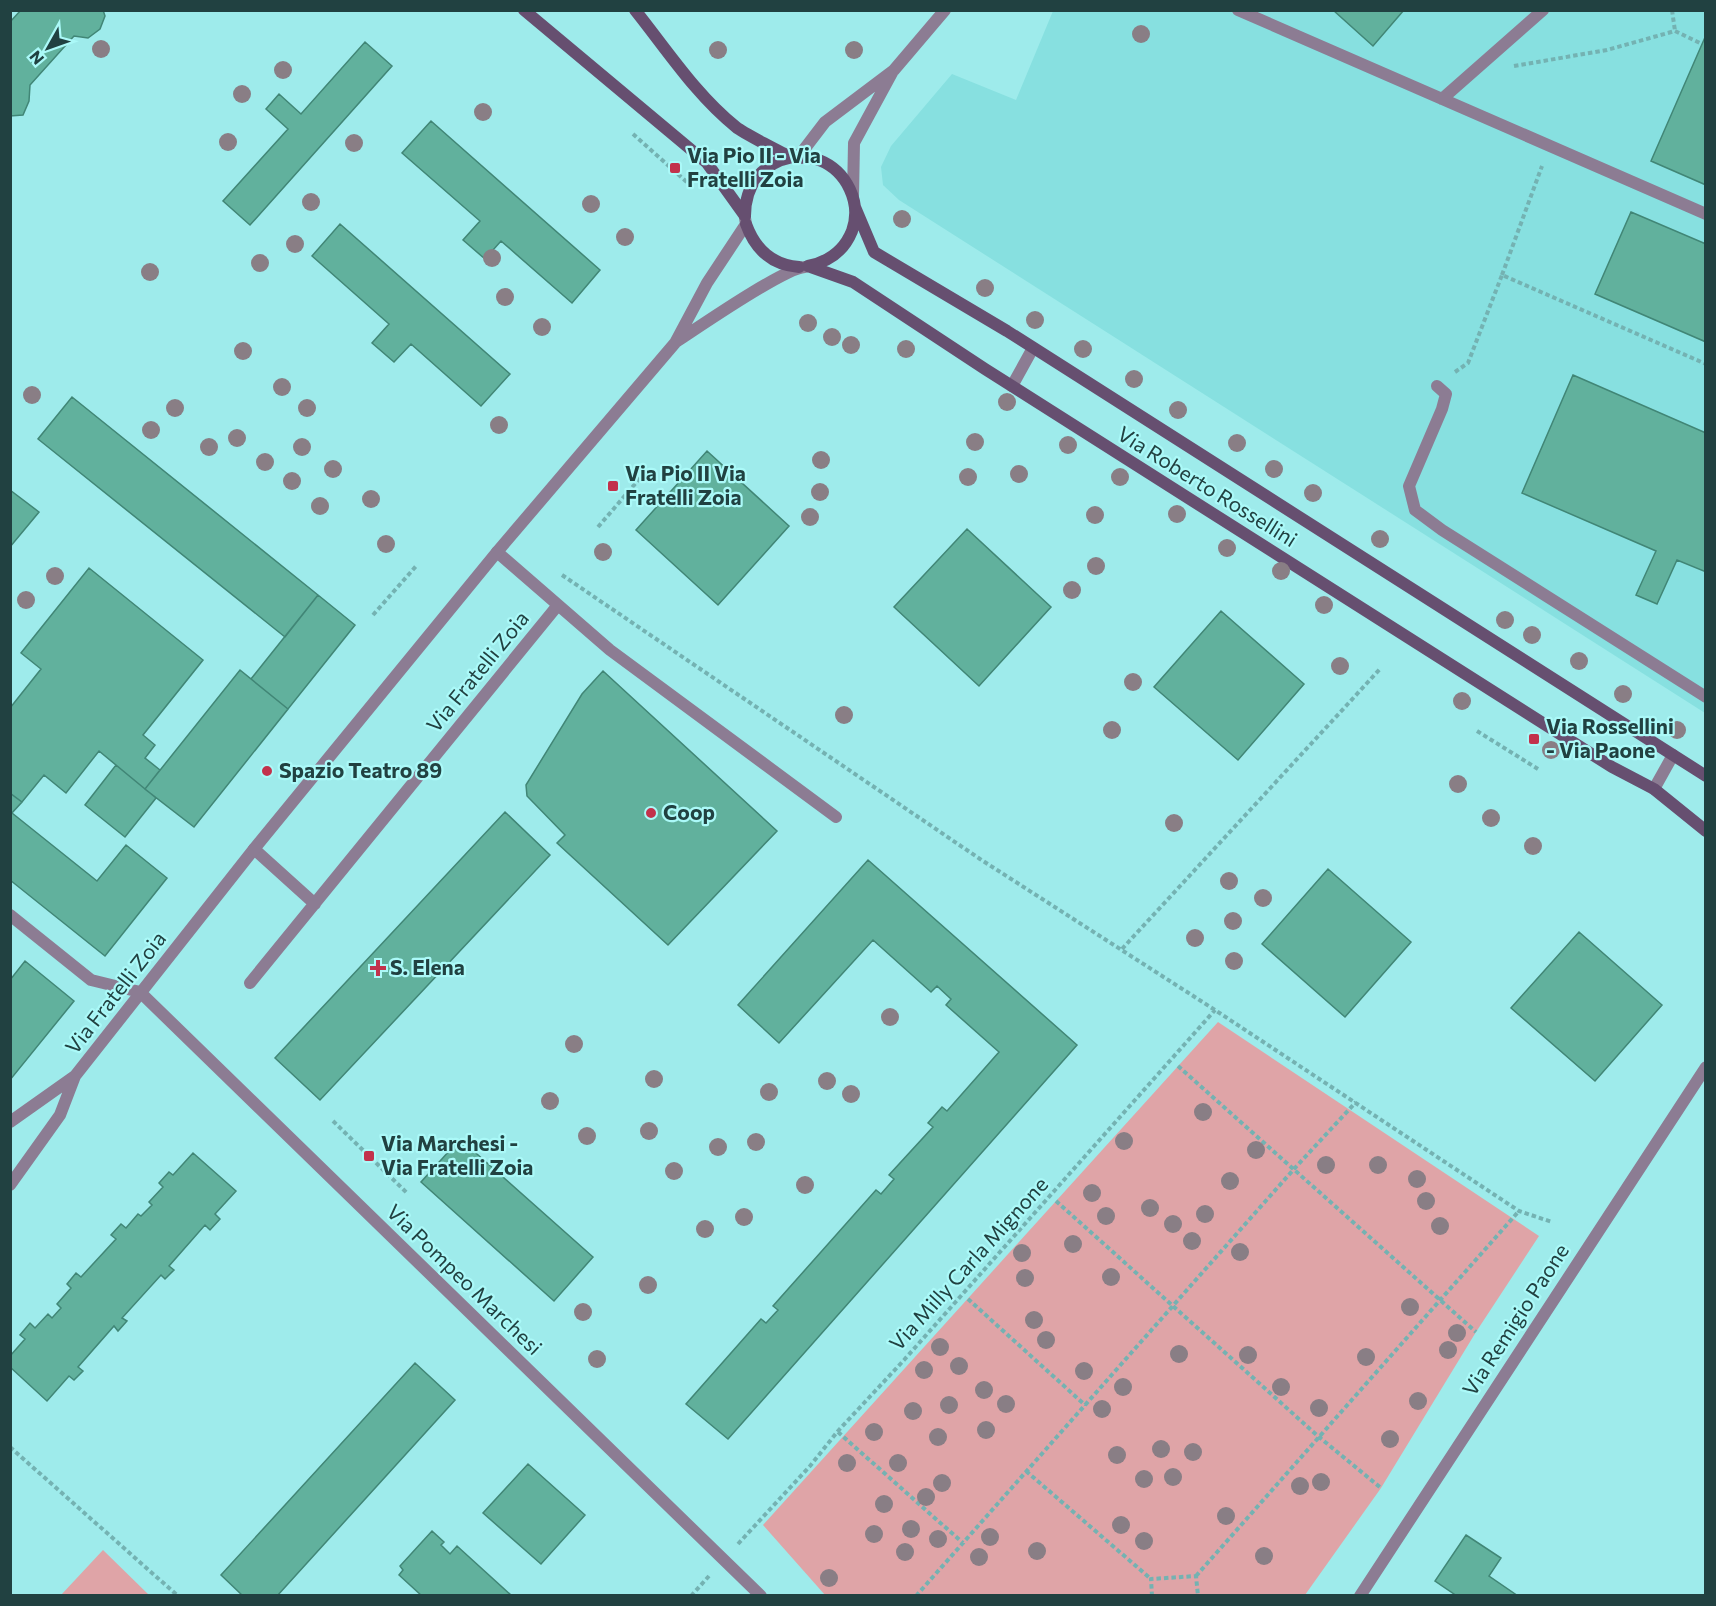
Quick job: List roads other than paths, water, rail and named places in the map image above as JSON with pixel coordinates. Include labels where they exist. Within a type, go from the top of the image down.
[{"type":"street","name":"Via Roberto Rossellini","points":[[524,10],[708,163],[746,220],[755,244],[765,254],[782,264],[803,267],[853,282],[1012,386],[1603,762],[1654,789],[1706,831]]},
{"type":"street","name":"Via Roberto Rossellini","points":[[635,10],[710,105],[739,129],[796,157],[819,160],[832,166],[846,181],[874,252],[1033,348],[1706,776]]},
{"type":"street","name":"Via Fratelli Zoia","points":[[675,343],[803,267],[829,259],[844,246],[853,227],[854,143],[894,70],[945,10]]},
{"type":"street","points":[[1238,10],[1706,214]]},
{"type":"street","points":[[1442,99],[1543,10]]},
{"type":"street","name":"Via Fratelli Zoia","points":[[10,1185],[60,1115],[75,1076],[140,992],[497,552],[675,343],[707,283],[746,220],[748,191],[759,174],[773,164],[796,157],[825,122],[894,70]]},
{"type":"street","points":[[1012,386],[1033,348]]},
{"type":"street","points":[[1437,386],[1446,394],[1442,410],[1409,486],[1415,510],[1442,530],[1706,698]]},
{"type":"street","name":"Via Fratelli Zoia","points":[[497,552],[610,650],[836,817]]},
{"type":"street","name":"Via Fratelli Zoia","points":[[250,983],[558,605]]},
{"type":"street","points":[[1654,789],[1673,755]]},
{"type":"street","points":[[254,849],[315,904]]},
{"type":"street","points":[[10,915],[91,980],[140,992]]},
{"type":"street","name":"Via Pompeo Marchesi","points":[[140,992],[761,1596]]},
{"type":"street","name":"Via Remigio Paone","points":[[1360,1596],[1706,1067]]},
{"type":"street","name":"Via Fratelli Zoia","points":[[10,1122],[75,1076]]},
{"type":"place","name":"Via Pio II - Via Fratelli Zoia","points":[[675,168]]},
{"type":"place","name":"Via Pio II Via Fratelli Zoia","points":[[613,486]]},
{"type":"place","name":"Via Rossellini - Via Paone","points":[[1534,739]]},
{"type":"place","name":"Spazio Teatro 89","points":[[267,771]]},
{"type":"place","name":"Coop","points":[[651,813]]},
{"type":"place","name":"S. Elena","points":[[378,968]]},
{"type":"place","name":"Via Marchesi - Via Fratelli Zoia","points":[[369,1156]]}]
